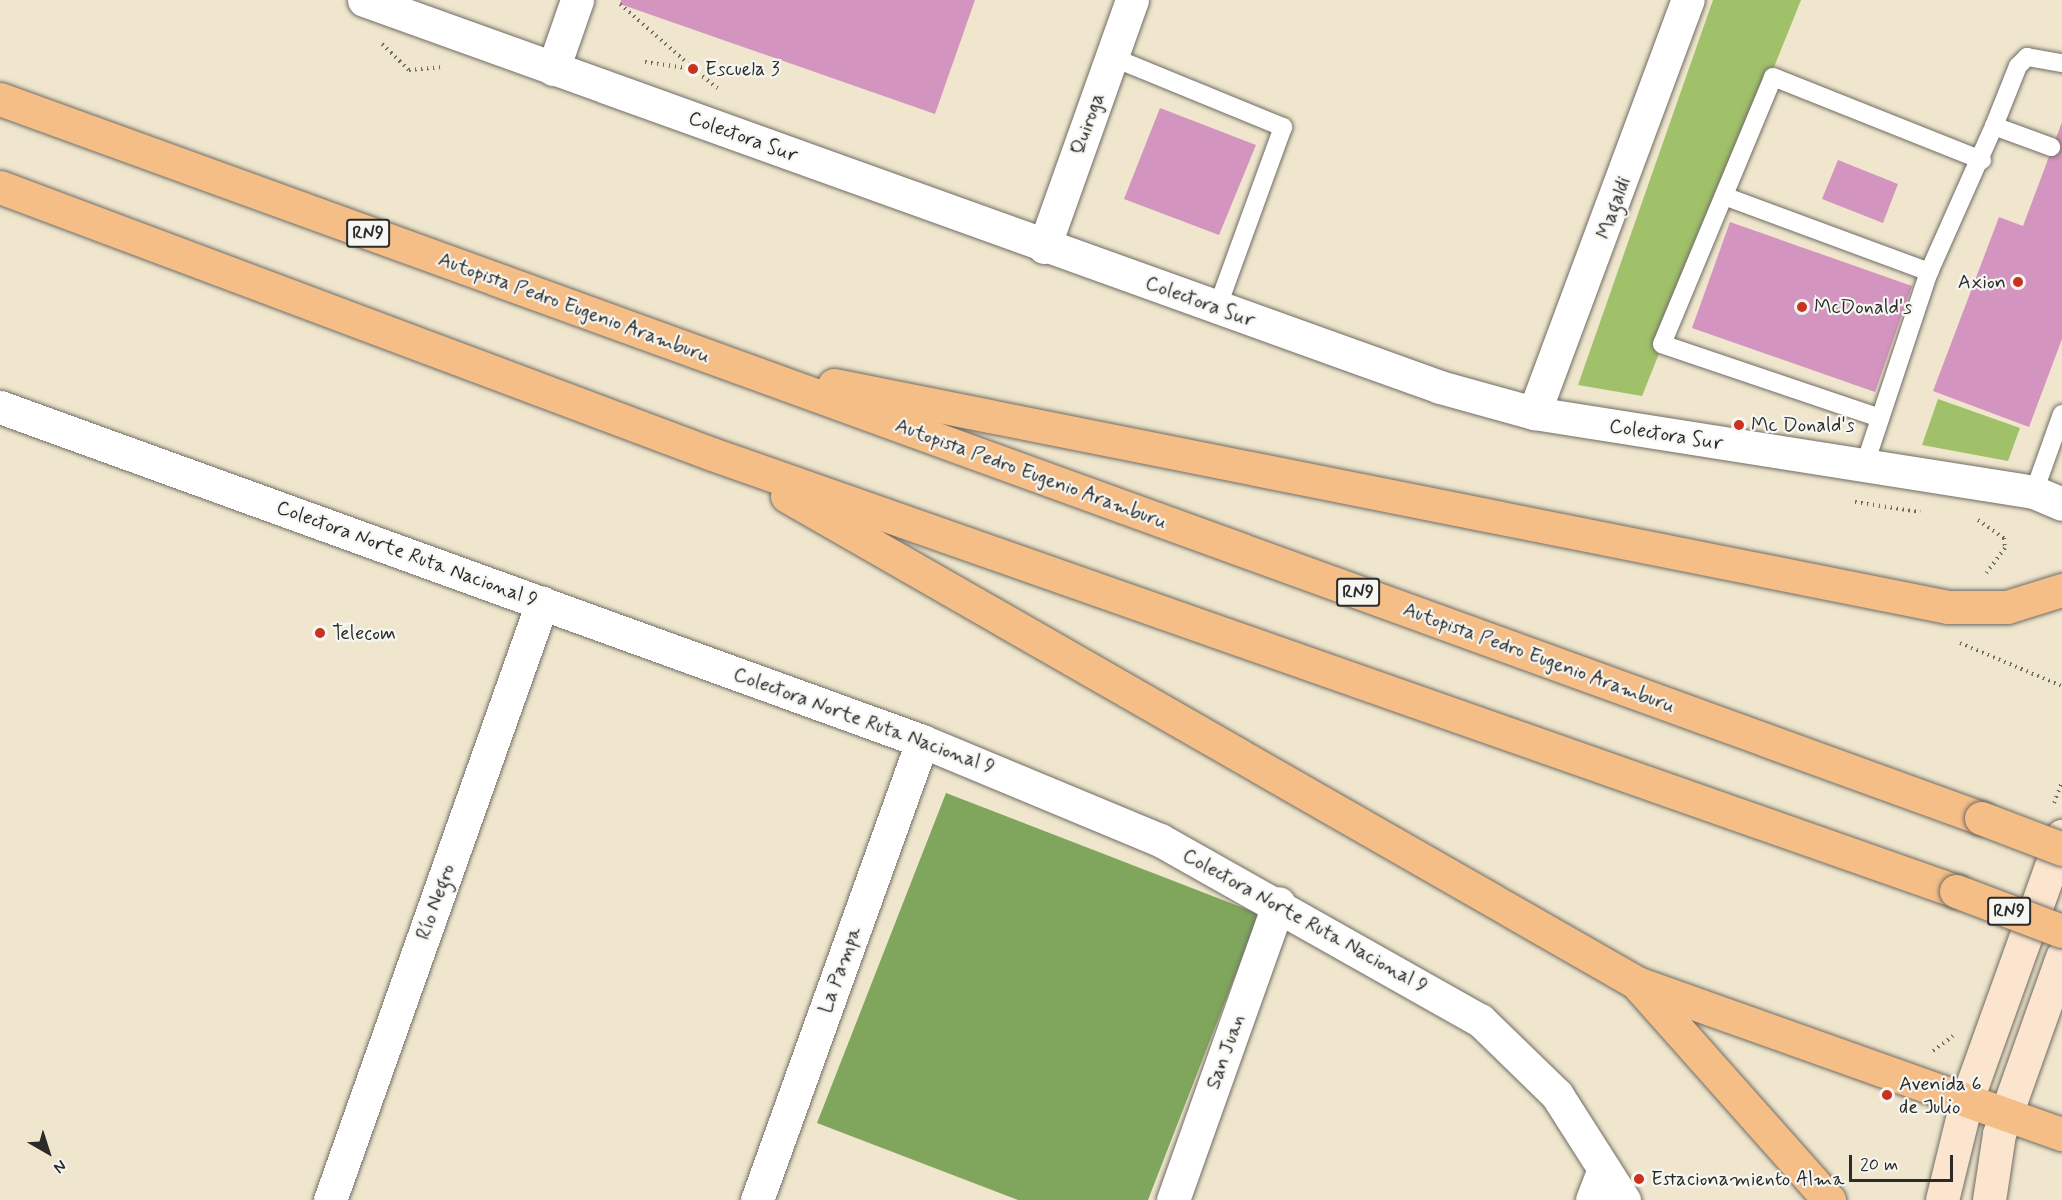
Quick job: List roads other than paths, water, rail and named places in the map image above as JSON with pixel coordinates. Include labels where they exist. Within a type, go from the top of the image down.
[{"type":"highway","name":"Autopista Pedro Eugenio Aramburu","points":[[0,99],[2062,849]]},
{"type":"highway","name":"RN9","points":[[0,187],[712,453],[1956,891],[2062,931]]},
{"type":"highway","points":[[736,367],[1948,607],[2007,607],[2062,590]]},
{"type":"highway","points":[[712,453],[1637,983],[2062,1134]]},
{"type":"highway","points":[[1637,983],[1829,1200]]},
{"type":"main road","points":[[1942,1200],[1966,1101],[2062,836]]},
{"type":"main road","points":[[1989,1200],[2006,1114],[2062,957]]},
{"type":"street","name":"Colectora Sur","points":[[364,0],[1044,247],[1440,387],[1534,413],[2048,498]]},
{"type":"street","points":[[553,69],[578,0]]},
{"type":"street","name":"Quiroga","points":[[1044,247],[1132,0]]},
{"type":"street","name":"Magaldi","points":[[1534,413],[1688,0]]},
{"type":"street","name":"Colectora Norte Ruta Nacional 9","points":[[0,408],[922,741],[1160,840],[1279,903],[1480,1020],[1557,1095],[1624,1200]]},
{"type":"street","name":"Río Negro","points":[[330,1200],[542,603]]},
{"type":"street","name":"La Pampa","points":[[757,1200],[922,741]]},
{"type":"street","name":"San Juan","points":[[1173,1200],[1279,903]]},
{"type":"street","points":[[1593,1200],[1604,1169]]},
{"type":"lane","points":[[1112,57],[1282,127],[1217,308]]},
{"type":"lane","points":[[1864,467],[1929,273],[1982,160],[2018,66],[2027,57],[2062,63]]},
{"type":"lane","points":[[1881,418],[1662,344],[1773,77],[1982,160]]},
{"type":"lane","points":[[1994,126],[2051,147]]},
{"type":"lane","points":[[1725,196],[1929,273]]},
{"type":"lane","points":[[2048,498],[2062,414]]},
{"type":"place","name":"Escuela 3","points":[[693,69]]},
{"type":"place","name":"Axion","points":[[2018,282]]},
{"type":"place","name":"McDonald's","points":[[1802,307]]},
{"type":"place","name":"Mc Donald's","points":[[1739,425]]},
{"type":"place","name":"Telecom","points":[[320,633]]},
{"type":"place","name":"Avenida 6 de Julio","points":[[1887,1095]]},
{"type":"place","name":"Estacionamiento Alma","points":[[1639,1179]]}]
